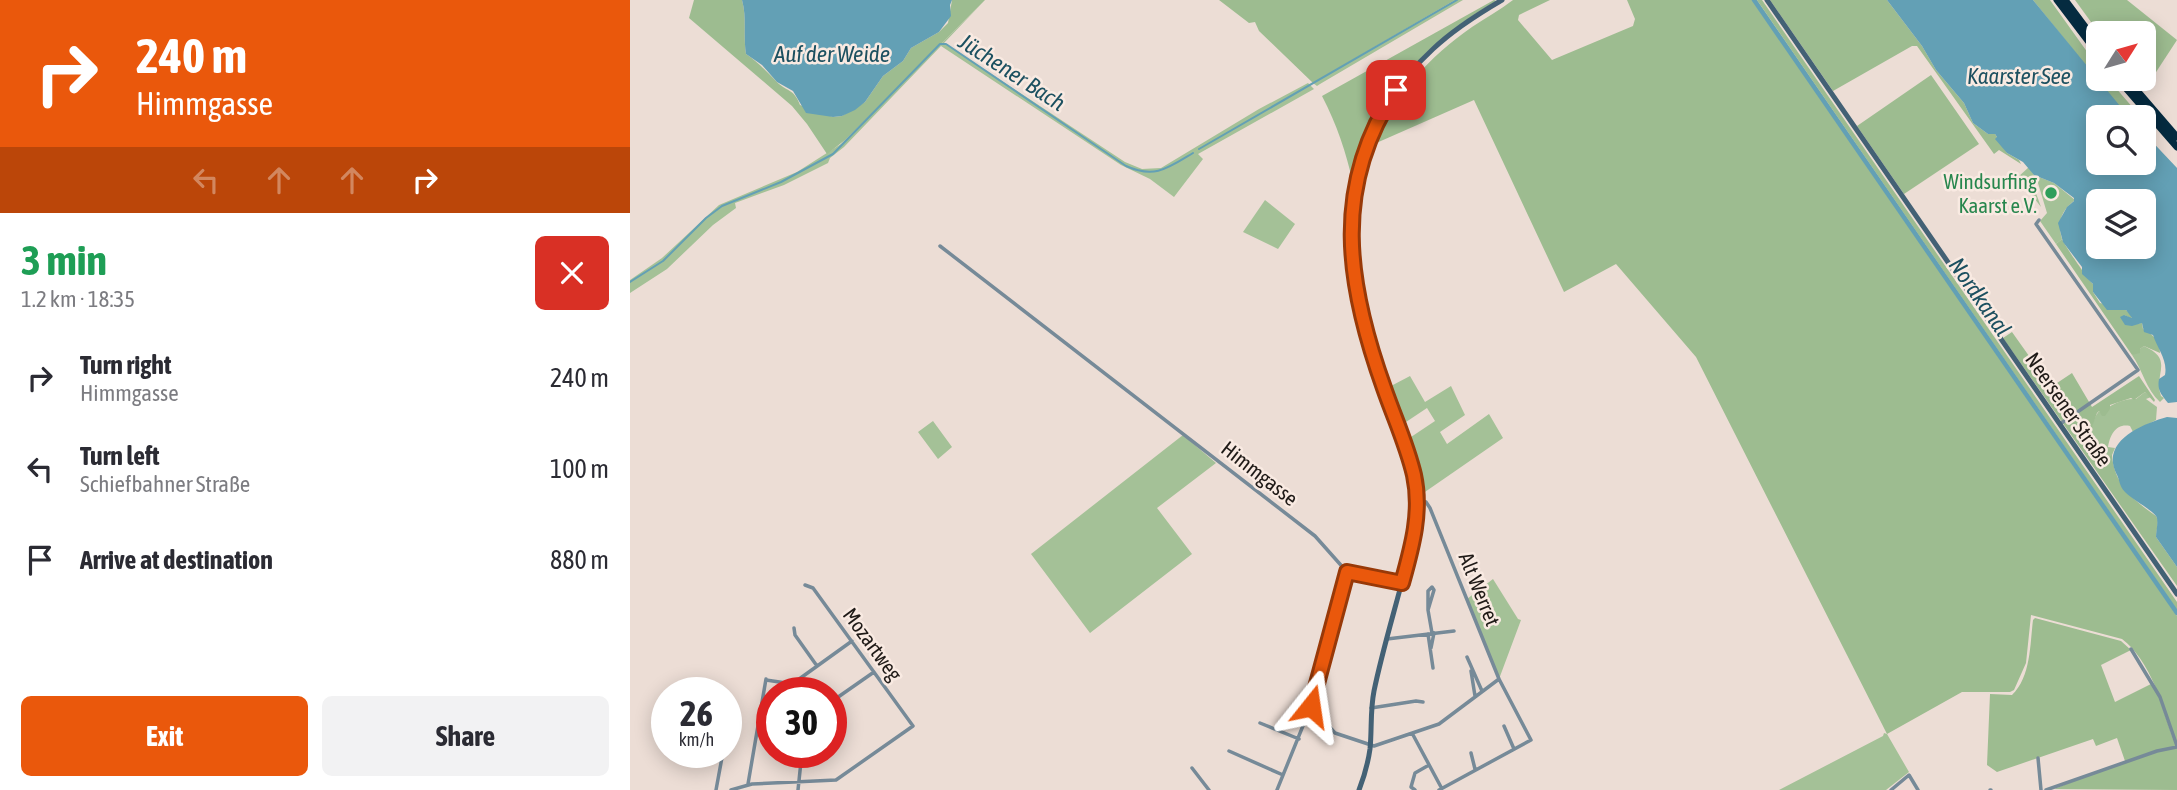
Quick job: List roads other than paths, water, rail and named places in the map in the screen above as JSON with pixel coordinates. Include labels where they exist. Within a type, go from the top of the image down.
[{"type":"highway","points":[[2057,0],[2086,38]]},
{"type":"highway","points":[[2065,0],[2086,28]]},
{"type":"highway","points":[[2128,91],[2177,147]]},
{"type":"highway","points":[[2137,91],[2177,137]]},
{"type":"street","points":[[1359,790],[1370,747],[1371,708],[1414,534],[1417,500],[1411,462],[1366,337],[1357,301],[1350,232],[1355,186],[1373,132],[1402,83],[1442,40],[1502,0]]},
{"type":"street","name":"Neersener Straße","points":[[1768,0],[2177,594]]},
{"type":"street","points":[[2039,220],[2036,223],[2138,370],[2060,424]]},
{"type":"street","name":"Himmgasse","points":[[940,246],[1318,538],[1347,572]]},
{"type":"street","name":"Alt Werret","points":[[1417,500],[1426,502],[1430,508],[1499,679],[1531,740],[1514,749]]},
{"type":"street","points":[[1277,790],[1311,706],[1347,572],[1402,583]]},
{"type":"street","name":"Mozartweg","points":[[797,782],[838,779],[913,726],[813,588],[805,585]]},
{"type":"street","points":[[1429,610],[1434,590],[1432,587],[1428,590],[1429,610],[1431,633],[1431,650],[1433,668]]},
{"type":"street","points":[[794,628],[795,635],[817,666]]},
{"type":"street","points":[[1387,639],[1454,631]]},
{"type":"street","points":[[748,785],[765,680],[793,682],[852,641]]},
{"type":"street","points":[[2038,758],[2043,790],[2177,746],[2160,696],[2131,649]]},
{"type":"street","points":[[1467,657],[1482,691]]},
{"type":"street","points":[[1470,663],[1475,696]]},
{"type":"street","points":[[847,691],[874,672]]},
{"type":"street","points":[[1311,706],[1335,733],[1370,747],[1441,723],[1499,679]]},
{"type":"street","points":[[1371,708],[1423,702]]},
{"type":"street","points":[[1260,723],[1299,738]]},
{"type":"street","points":[[1412,733],[1440,789],[1514,749],[1504,726]]},
{"type":"street","points":[[1229,751],[1283,775]]},
{"type":"street","points":[[1471,753],[1475,769]]},
{"type":"street","points":[[1415,790],[1411,787],[1415,772],[1429,765]]},
{"type":"street","points":[[716,790],[720,768]]},
{"type":"street","points":[[798,790],[799,768]]},
{"type":"street","points":[[1192,768],[1209,790]]},
{"type":"street","points":[[1891,790],[1909,775],[1918,790]]},
{"type":"street","points":[[731,790],[748,785],[797,782]]},
{"type":"water","name":"Auf der Weide","points":[[742,0],[952,0],[951,16],[939,32],[911,48],[903,61],[883,76],[865,102],[855,110],[833,117],[806,113],[793,91],[777,82],[762,65],[746,54]]},
{"type":"water","name":"Kaarster See","points":[[1887,0],[2033,0],[2086,65],[2086,91],[2108,91],[2119,105],[2086,105],[2086,175],[2156,175],[2156,146],[2177,168],[2177,402],[2168,403],[2159,389],[2159,379],[2165,375],[2166,370],[2153,335],[2144,332],[2142,323],[2125,325],[2120,317],[2124,315],[2132,318],[2126,310],[2107,310],[2093,292],[2093,284],[2082,274],[2082,267],[2063,242],[2058,223],[2074,198],[2054,183],[2034,175],[2023,162],[2007,153],[1995,139],[1995,134],[1988,134],[1973,123],[1964,103],[1936,70],[1922,46]]},
{"type":"water","points":[[2167,417],[2177,418],[2177,567],[2156,537],[2156,516],[2123,490],[2113,462],[2114,452],[2127,436],[2146,424]]},
{"type":"waterway","name":"Jüchener Bach","points":[[1199,149],[1457,0]]},
{"type":"waterway","name":"Nordkanal","points":[[1754,0],[2177,613]]},
{"type":"waterway","name":"Jüchener Bach","points":[[630,282],[663,261],[706,218],[722,206],[781,182],[833,154],[940,44],[946,44],[1126,166],[1153,172],[1193,153]]},
{"type":"place","name":"Windsurfing Kaarst e.V.","points":[[2051,193]]}]
